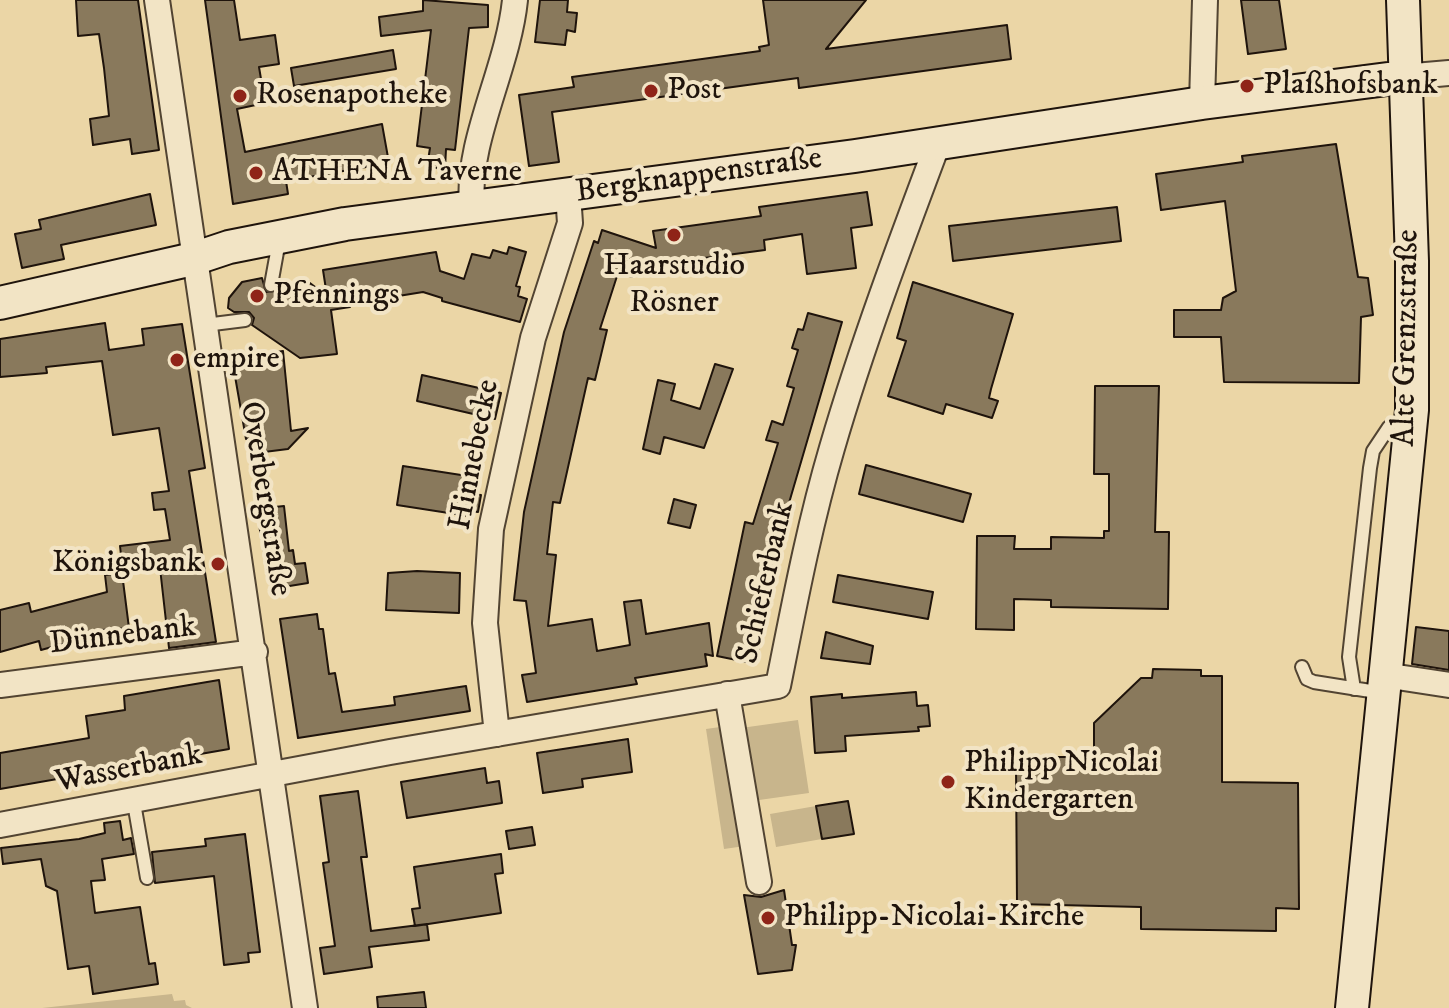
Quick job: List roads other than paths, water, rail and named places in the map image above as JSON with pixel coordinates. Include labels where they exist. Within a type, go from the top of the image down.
[{"type":"street","name":"Overbergstraße","points":[[157,0],[305,1008]]},
{"type":"street","points":[[472,206],[469,177],[511,37],[515,0]]},
{"type":"street","points":[[1202,103],[1205,0]]},
{"type":"street","name":"Alte Grenzstraße","points":[[1352,1008],[1374,686],[1412,410],[1412,261],[1403,77],[1403,0]]},
{"type":"street","points":[[1403,77],[1449,73]]},
{"type":"street","name":"Bergknappenstraße","points":[[0,303],[279,237],[472,206],[1403,77]]},
{"type":"street","name":"Schieferbank","points":[[270,775],[778,686],[803,558],[832,449],[875,310],[938,143]]},
{"type":"street","name":"Hinnebecke","points":[[497,734],[485,623],[491,529],[533,338],[570,223],[568,194]]},
{"type":"street","name":"Dünnebank","points":[[0,685],[255,652]]},
{"type":"street","points":[[1374,686],[1449,685]]},
{"type":"street","points":[[727,694],[759,882]]},
{"type":"street","name":"Wasserbank","points":[[0,825],[134,803],[270,775]]},
{"type":"lane","points":[[271,285],[279,237]]},
{"type":"lane","points":[[205,325],[245,320]]},
{"type":"lane","points":[[1374,686],[1349,657],[1370,468],[1373,451],[1389,427]]},
{"type":"lane","points":[[1302,667],[1307,679],[1314,682],[1374,686]]},
{"type":"lane","points":[[134,803],[147,878]]},
{"type":"place","name":"Plaßhofsbank","points":[[1247,86]]},
{"type":"place","name":"Post","points":[[651,91]]},
{"type":"place","name":"Rosenapotheke","points":[[240,96]]},
{"type":"place","name":"ATHENA Taverne","points":[[256,173]]},
{"type":"place","name":"Haarstudio Rösner","points":[[674,235]]},
{"type":"place","name":"Pfennings","points":[[257,296]]},
{"type":"place","name":"empire","points":[[177,360]]},
{"type":"place","name":"Königsbank","points":[[218,564]]},
{"type":"place","name":"Philipp Nicolai Kindergarten","points":[[948,782]]},
{"type":"place","name":"Philipp-Nicolai-Kirche","points":[[768,918]]}]
